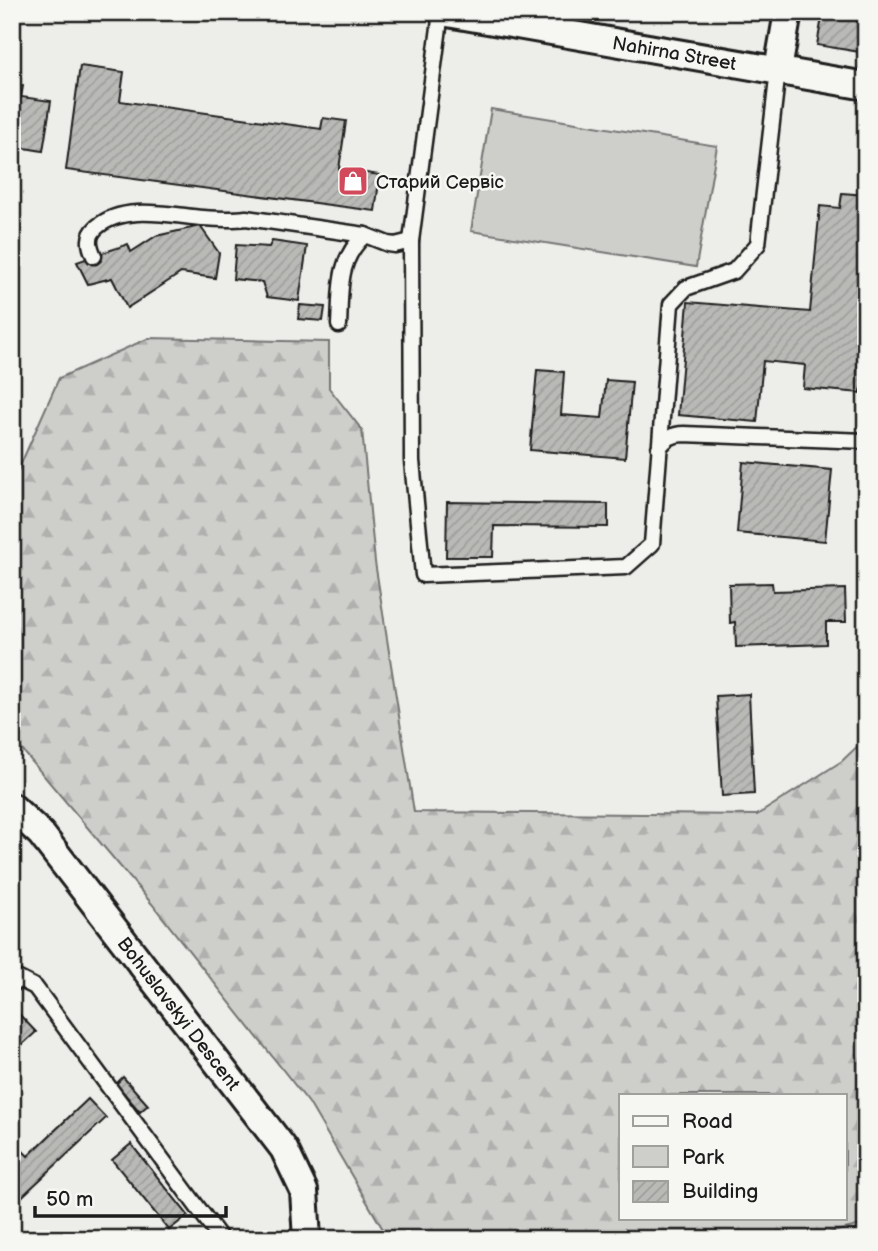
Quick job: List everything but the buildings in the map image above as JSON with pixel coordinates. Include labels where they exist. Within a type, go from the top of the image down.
[{"type":"street","name":"Nahirna Street","points":[[442,12],[866,86]]},
{"type":"street","points":[[778,70],[788,12]]},
{"type":"street","name":"Bohuslavskyi Descent","points":[[12,807],[41,834],[285,1149],[304,1191],[307,1239]]},
{"type":"lane","points":[[442,12],[411,242],[412,461],[423,575],[626,567],[652,544],[671,304],[686,288],[734,271],[758,244],[778,70]]},
{"type":"lane","points":[[94,256],[89,247],[92,231],[114,216],[134,213],[228,220],[246,218],[365,235],[392,245],[411,242]]},
{"type":"lane","points":[[340,325],[344,267],[353,247],[365,235]]},
{"type":"lane","points":[[659,448],[675,434],[866,441]]},
{"type":"lane","points":[[12,985],[19,979],[36,987],[221,1239]]},
{"type":"green space","points":[[491,109],[717,146],[696,267],[471,231]]},
{"type":"green space","points":[[149,338],[329,342],[329,388],[362,430],[375,562],[414,812],[757,815],[842,761],[866,738],[866,1224],[803,1239],[386,1239],[384,1231],[309,1103],[152,904],[12,738],[12,484],[59,378]]},
{"type":"place","name":"Старий Сервіс","points":[[353,181]]}]
